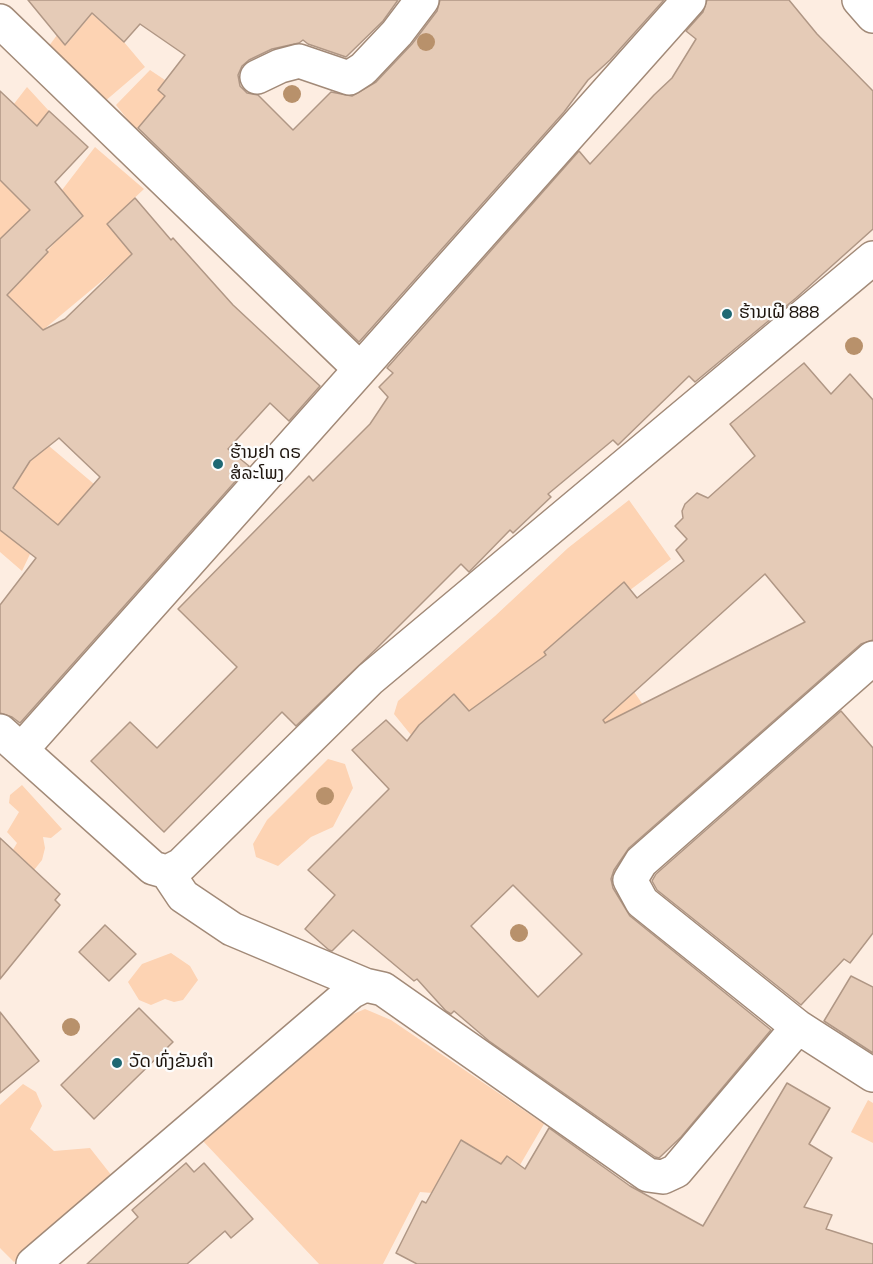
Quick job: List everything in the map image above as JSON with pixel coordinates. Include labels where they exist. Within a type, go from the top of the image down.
[{"type":"street","points":[[257,77],[280,66],[299,61],[349,78],[363,69],[397,33],[422,0]]},
{"type":"street","points":[[688,0],[359,368],[11,740],[153,868],[166,872],[183,896],[232,929],[365,985],[382,989],[648,1175],[663,1177],[676,1171],[798,1027]]},
{"type":"street","points":[[859,0],[873,16]]},
{"type":"street","points":[[0,21],[359,368]]},
{"type":"street","points":[[166,872],[181,865],[370,680],[873,258]]},
{"type":"street","points":[[873,658],[641,862],[630,880],[642,902],[798,1027],[873,1075]]},
{"type":"street","points":[[33,1264],[351,992],[365,985]]},
{"type":"shaded area","points":[[92,14],[124,42],[145,67],[104,102],[49,46],[57,35],[66,45]]},
{"type":"shaded area","points":[[150,70],[165,80],[158,90],[165,96],[136,130],[116,105]]},
{"type":"shaded area","points":[[27,87],[49,111],[19,148],[0,122]]},
{"type":"shaded area","points":[[95,147],[144,189],[107,224],[133,255],[43,330],[7,296],[58,239],[83,217],[62,190]]},
{"type":"shaded area","points":[[0,180],[30,210],[0,239]]},
{"type":"shaded area","points":[[49,446],[94,484],[58,525],[14,488],[0,503],[0,480],[13,487],[30,461]]},
{"type":"shaded area","points":[[629,500],[671,559],[609,606],[595,607],[544,652],[628,683],[650,715],[613,740],[507,713],[411,735],[394,714],[398,701],[568,548]]},
{"type":"shaded area","points":[[0,530],[30,554],[22,571],[0,552]]},
{"type":"shaded area","points":[[328,759],[345,764],[353,788],[333,827],[311,837],[278,866],[256,857],[253,844],[267,820]]},
{"type":"shaded area","points":[[22,785],[62,829],[51,838],[43,837],[45,848],[42,860],[34,870],[20,856],[11,853],[17,843],[7,832],[19,812],[9,803],[10,795]]},
{"type":"shaded area","points":[[171,953],[190,966],[198,980],[183,1000],[174,1002],[165,999],[151,1005],[139,1000],[128,982],[142,964]]},
{"type":"shaded area","points":[[365,1009],[391,1020],[544,1124],[520,1165],[507,1156],[492,1177],[432,1193],[420,1192],[383,1264],[319,1264],[202,1140],[339,1020]]},
{"type":"shaded area","points":[[23,1084],[36,1092],[42,1106],[30,1129],[54,1151],[90,1148],[112,1176],[14,1262],[0,1248],[0,1105]]},
{"type":"shaded area","points":[[868,1100],[873,1103],[873,1143],[851,1132]]},
{"type":"building","points":[[28,0],[398,0],[383,21],[346,57],[308,44],[303,40],[272,49],[242,66],[238,75],[240,86],[247,93],[258,95],[293,130],[331,92],[352,96],[376,82],[412,44],[437,11],[440,0],[664,0],[610,60],[588,80],[564,112],[359,342],[138,128],[165,96],[158,90],[185,55],[140,24],[124,42],[92,13],[65,45]]},
{"type":"building","points":[[707,0],[789,0],[817,34],[873,91],[873,229],[796,298],[695,382],[689,376],[618,445],[613,440],[548,494],[551,497],[513,533],[510,530],[469,572],[461,564],[296,726],[282,712],[164,832],[91,761],[130,722],[157,748],[237,667],[178,609],[309,476],[313,481],[370,424],[388,397],[379,387],[393,373],[387,368],[579,151],[590,164],[672,78],[696,39],[686,31],[703,12]]},
{"type":"building","points":[[0,91],[37,126],[49,111],[88,147],[55,182],[83,216],[46,250],[48,252],[7,295],[43,330],[65,319],[132,254],[107,224],[135,198],[171,240],[173,238],[233,305],[320,386],[289,421],[270,403],[228,449],[249,466],[20,723],[0,713],[0,605],[36,558],[0,530],[0,239],[30,210],[0,180]],"holes":[[[59,438],[100,477],[58,525],[13,488],[30,461]]]},
{"type":"building","points":[[804,363],[831,394],[850,374],[873,400],[873,640],[861,644],[629,848],[614,870],[611,879],[613,888],[630,916],[771,1030],[681,1137],[659,1158],[489,1041],[454,1011],[451,1014],[446,1011],[417,979],[414,981],[353,930],[332,951],[329,950],[305,929],[335,895],[308,870],[389,789],[352,750],[386,720],[407,741],[419,725],[454,694],[469,711],[546,655],[544,652],[624,582],[637,598],[684,561],[676,550],[687,539],[675,526],[683,518],[682,511],[685,504],[697,493],[708,498],[755,456],[730,424]],"holes":[[[765,574],[805,622],[605,723],[603,720]],[[513,885],[582,954],[538,997],[471,926]]]},
{"type":"building","points":[[841,711],[873,748],[873,933],[850,963],[844,959],[801,1005],[657,890],[652,881],[656,874]]},
{"type":"building","points":[[0,838],[60,894],[55,900],[60,905],[0,979]]},
{"type":"building","points":[[105,925],[136,954],[109,981],[79,952]]},
{"type":"building","points":[[851,976],[873,987],[873,1053],[824,1021]]},
{"type":"building","name":"ວັດ ທົ່ງຂັນຄຳ","points":[[139,1008],[173,1042],[94,1119],[61,1085]]},
{"type":"building","points":[[0,1012],[39,1061],[0,1093]]},
{"type":"building","points":[[787,1083],[830,1108],[809,1144],[832,1158],[804,1207],[832,1215],[826,1229],[873,1244],[873,1264],[417,1264],[396,1253],[422,1201],[426,1203],[461,1140],[501,1164],[507,1156],[525,1169],[549,1128],[630,1186],[703,1226]]},
{"type":"building","points":[[186,1163],[194,1172],[204,1163],[253,1219],[231,1238],[225,1231],[187,1264],[87,1264],[138,1217],[132,1210]]},
{"type":"place","name":"ຮ້ານເຝີ 888","points":[[727,314]]},
{"type":"place","name":"ຮ້ານຢາ ດຣ ສໍລະໂພງ","points":[[218,464]]},
{"type":"place","name":"ວັດ ທົ່ງຂັນຄຳ","points":[[117,1063]]}]
